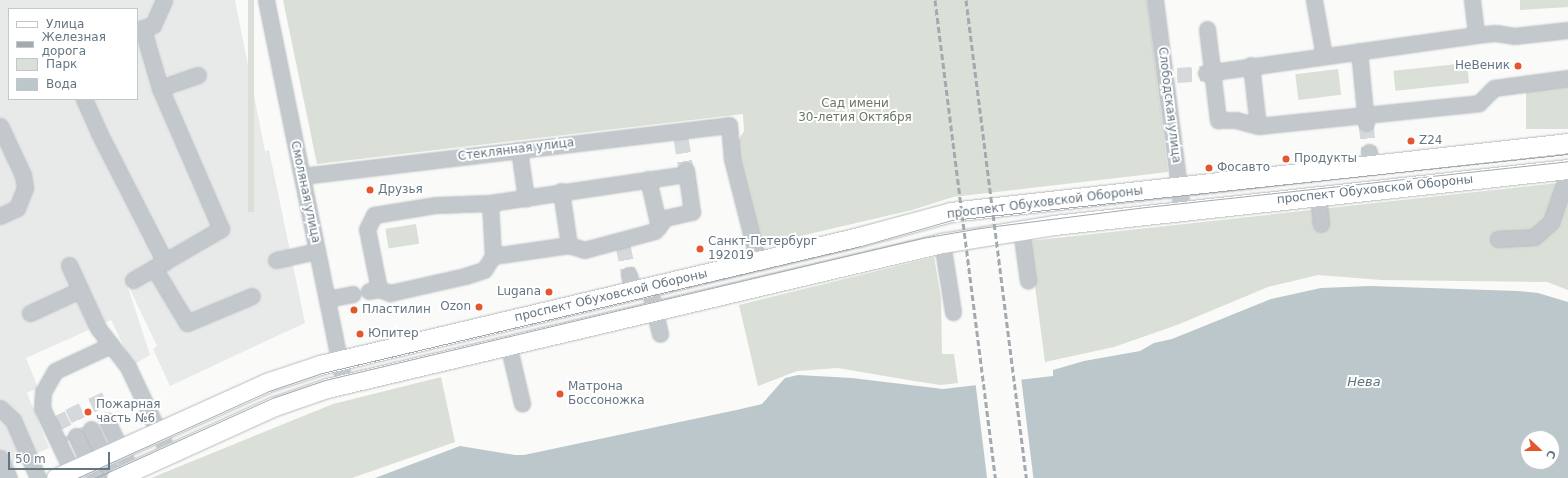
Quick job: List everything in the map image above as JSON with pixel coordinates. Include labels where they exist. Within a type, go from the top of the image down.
[{"type":"main road","name":"проспект Обуховской Обороны","points":[[93,464],[160,431],[266,383],[340,360],[637,284],[758,261],[951,212],[1179,187],[1370,159],[1568,143]]},
{"type":"main road","name":"проспект Обуховской Обороны","points":[[125,474],[275,406],[344,384],[654,309],[942,243],[1021,230],[1568,169]]},
{"type":"street","points":[[132,280],[221,229],[160,88],[140,30],[153,25],[164,0]]},
{"type":"street","name":"Смоляная улица","points":[[266,0],[344,384]]},
{"type":"street","name":"Слободская улица","points":[[1155,0],[1171,76],[1182,211]]},
{"type":"street","points":[[1314,0],[1324,56]]},
{"type":"street","points":[[1472,0],[1476,35]]},
{"type":"street","points":[[1208,29],[1210,72],[1218,120],[1236,120],[1258,126],[1366,119],[1479,103],[1494,88],[1568,78]]},
{"type":"street","points":[[1210,72],[1476,35],[1496,33],[1514,36],[1568,30]]},
{"type":"street","points":[[1359,51],[1366,119]]},
{"type":"street","points":[[1251,66],[1258,126]]},
{"type":"street","points":[[160,88],[198,75]]},
{"type":"street","points":[[84,100],[187,323],[252,296]]},
{"type":"street","name":"Стеклянная улица","points":[[302,176],[520,150],[681,134],[729,124],[732,159],[758,261]]},
{"type":"street","points":[[0,126],[23,175],[26,188],[17,208],[0,216]]},
{"type":"street","points":[[520,150],[526,198]]},
{"type":"street","points":[[490,203],[493,256],[484,270],[466,276],[390,293],[374,290],[367,229],[374,215],[436,205],[490,203],[686,172],[692,212],[665,218],[655,231],[622,242],[584,250],[569,245],[493,256]]},
{"type":"street","points":[[1498,239],[1534,237],[1551,222],[1568,173]]},
{"type":"street","points":[[648,179],[659,227]]},
{"type":"street","points":[[561,191],[569,245]]},
{"type":"street","points":[[1318,196],[1321,224]]},
{"type":"street","points":[[1021,230],[1028,280]]},
{"type":"street","points":[[942,243],[953,312]]},
{"type":"street","points":[[276,260],[317,251]]},
{"type":"street","points":[[69,265],[98,328],[128,367],[160,431],[169,454]]},
{"type":"street","points":[[637,284],[654,309],[660,334]]},
{"type":"street","points":[[30,313],[80,290]]},
{"type":"street","points":[[327,300],[353,294]]},
{"type":"street","points":[[508,344],[522,403]]},
{"type":"street","points":[[106,478],[42,408],[43,392],[54,371],[111,345]]},
{"type":"street","points":[[0,408],[13,420],[38,478]]},
{"type":"street","points":[[93,464],[110,420]]},
{"type":"street","points":[[93,464],[80,434],[93,464],[125,474]]},
{"type":"shaded area","points":[[0,0],[235,0],[265,151],[269,150],[305,323],[170,386],[153,349],[157,346],[126,281],[150,355],[133,365],[111,320],[26,358],[38,388],[27,393],[49,448],[0,469]]},
{"type":"green space","points":[[248,0],[254,0],[254,212],[248,212]]},
{"type":"green space","name":"Сад имени 30-летия Октября","points":[[283,0],[1147,0],[1168,172],[953,197],[912,210],[762,245],[737,156],[739,139],[744,131],[743,114],[317,164]]},
{"type":"green space","points":[[1520,0],[1568,0],[1568,7],[1520,10]]},
{"type":"green space","points":[[1467,63],[1469,83],[1395,91],[1393,71]]},
{"type":"green space","points":[[1338,69],[1341,95],[1298,100],[1295,74]]},
{"type":"green space","points":[[1526,86],[1568,86],[1568,129],[1526,129]]},
{"type":"green space","points":[[1568,182],[1568,290],[1547,282],[1382,280],[1318,275],[1268,287],[1177,325],[1114,347],[1045,362],[1029,241]]},
{"type":"green space","points":[[416,224],[419,244],[389,249],[385,229]]},
{"type":"green space","points":[[934,257],[941,298],[942,354],[954,354],[958,383],[941,385],[838,368],[797,371],[758,386],[739,305]]},
{"type":"green space","points":[[441,377],[455,442],[352,478],[151,478],[333,404]]},
{"type":"water","name":"Нева","points":[[1370,286],[1518,291],[1538,293],[1568,302],[1568,478],[375,478],[460,446],[515,455],[524,455],[762,404],[785,378],[798,375],[852,378],[943,389],[1053,376],[1053,370],[1084,361],[1140,351],[1154,343],[1172,339],[1271,299],[1321,288]]},
{"type":"pier","points":[[1021,377],[1033,478],[987,478],[975,383]]},
{"type":"tunnel","points":[[1177,75],[1206,73]]},
{"type":"tunnel","points":[[1366,123],[1369,152]]},
{"type":"tunnel","points":[[681,138],[686,170]]},
{"type":"tunnel","points":[[623,245],[629,275]]},
{"type":"tunnel","points":[[95,395],[107,421]]},
{"type":"tunnel","points":[[72,406],[84,432]]},
{"type":"tunnel","points":[[58,414],[70,439]]},
{"type":"tram line","points":[[77,478],[269,391],[322,373],[861,246],[952,220],[1568,154]]},
{"type":"tram line","points":[[95,478],[272,398],[325,380],[922,238],[980,228],[1146,207],[1568,161]]},
{"type":"railway","points":[[935,0],[995,478]]},
{"type":"railway","points":[[966,0],[1026,478]]},
{"type":"place","name":"НеВеник","points":[[1518,66]]},
{"type":"place","name":"Z24","points":[[1411,141]]},
{"type":"place","name":"Продукты","points":[[1286,159]]},
{"type":"place","name":"Фосавто","points":[[1209,168]]},
{"type":"place","name":"Друзья","points":[[370,190]]},
{"type":"place","name":"Санкт-Петербург 192019","points":[[700,249]]},
{"type":"place","name":"Lugana","points":[[549,292]]},
{"type":"place","name":"Ozon","points":[[479,307]]},
{"type":"place","name":"Пластилин","points":[[354,310]]},
{"type":"place","name":"Юпитер","points":[[360,334]]},
{"type":"place","name":"Матрона Боссоножка","points":[[560,394]]},
{"type":"place","name":"Пожарная часть №6","points":[[88,412]]}]
